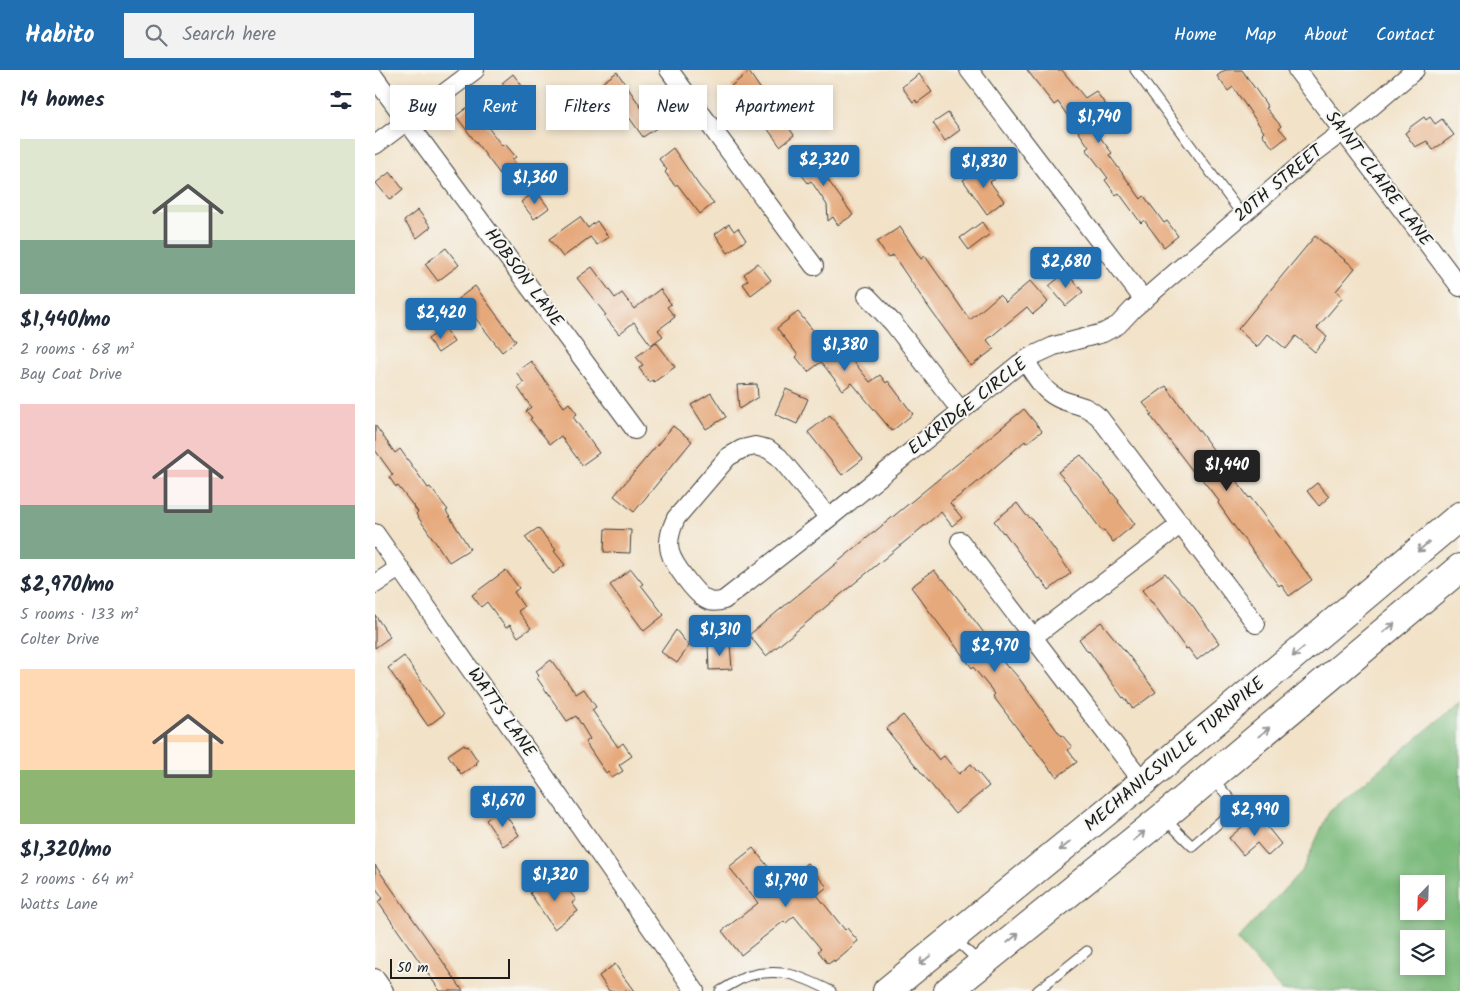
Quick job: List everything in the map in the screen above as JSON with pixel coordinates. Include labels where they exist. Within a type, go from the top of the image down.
[{"type":"highway","name":"MECHANICSVILLE TURNPIKE","points":[[887,991],[1143,782],[1460,516]]},
{"type":"highway","points":[[948,991],[1163,817],[1460,568]]},
{"type":"street","points":[[455,85],[475,70]]},
{"type":"street","points":[[669,70],[814,266]]},
{"type":"street","points":[[969,70],[1143,300]]},
{"type":"street","name":"SAINT CLAIRE LANE","points":[[1297,70],[1460,287]]},
{"type":"street","name":"20TH STREET","points":[[1143,300],[1313,154],[1415,70]]},
{"type":"street","name":"HOBSON LANE","points":[[375,78],[390,98]]},
{"type":"street","points":[[375,145],[395,130]]},
{"type":"street","name":"HOBSON LANE","points":[[414,130],[635,430]]},
{"type":"street","points":[[867,296],[893,323],[961,411]]},
{"type":"street","name":"ELKRIDGE CIRCLE","points":[[829,518],[779,457],[768,449],[755,446],[742,449],[728,457],[676,518],[669,540],[670,552],[674,562],[698,593],[706,600],[715,602],[724,600],[829,518],[1025,361],[1054,346],[1096,336],[1110,330],[1118,325],[1143,300]]},
{"type":"street","points":[[1025,361],[1050,394],[1061,400],[1085,406],[1099,417],[1256,624]]},
{"type":"street","points":[[1033,637],[1181,524]]},
{"type":"street","name":"WATTS LANE","points":[[375,533],[695,991]]},
{"type":"street","points":[[960,542],[1143,782]]},
{"type":"street","points":[[375,584],[399,568]]},
{"type":"street","points":[[375,978],[384,991]]},
{"type":"lane","points":[[1135,70],[1242,215]]},
{"type":"lane","points":[[1163,817],[1192,846],[1237,807],[1211,777]]},
{"type":"lane","points":[[953,937],[981,964]]},
{"type":"lane","points":[[1037,991],[1087,951]]},
{"type":"lane","points":[[721,991],[747,976],[777,971],[805,978],[831,991]]},
{"type":"green space","points":[[1460,702],[1460,991],[1282,991],[1237,940],[1303,869],[1329,811]]},
{"type":"building","points":[[1027,70],[1062,70],[1085,98],[1096,91],[1109,110],[1090,124],[1112,153],[1109,155],[1141,199],[1144,196],[1164,223],[1167,221],[1178,236],[1164,247],[1144,220],[1141,223],[1119,193],[1116,195],[1105,180],[1108,178],[1086,149],[1089,147],[1058,102],[1054,105]]},
{"type":"building","points":[[1225,70],[1242,70],[1268,107],[1266,108],[1281,126],[1279,128],[1287,137],[1273,148],[1262,134],[1264,132],[1233,87],[1228,91],[1217,76]]},
{"type":"building","points":[[617,72],[626,85],[604,85],[602,83]]},
{"type":"building","points":[[749,72],[758,85],[732,85]]},
{"type":"building","points":[[513,74],[521,85],[504,85],[502,83]]},
{"type":"building","points":[[919,74],[932,92],[917,103],[916,100],[913,102],[902,87]]},
{"type":"building","points":[[629,90],[639,104],[639,130],[654,130],[643,137],[629,117]]},
{"type":"building","points":[[465,109],[465,128],[456,116]]},
{"type":"building","points":[[948,113],[960,130],[945,141],[933,123]]},
{"type":"building","points":[[1424,117],[1426,120],[1430,117],[1435,124],[1442,119],[1454,135],[1433,150],[1427,141],[1415,147],[1405,133]]},
{"type":"building","points":[[467,130],[490,130],[502,146],[505,144],[516,157],[512,160],[520,171],[506,182]]},
{"type":"building","points":[[768,130],[790,130],[794,135],[780,146]]},
{"type":"building","points":[[673,148],[700,187],[714,203],[700,214],[677,184],[675,186],[659,159]]},
{"type":"building","points":[[817,150],[827,164],[820,169],[853,215],[838,225],[833,217],[828,221],[827,205],[811,181],[808,183],[795,166]]},
{"type":"building","points":[[986,165],[995,179],[990,182],[1004,201],[987,214],[963,180]]},
{"type":"building","points":[[390,172],[403,189],[390,200],[376,183]]},
{"type":"building","points":[[536,191],[549,208],[534,219],[521,202]]},
{"type":"building","points":[[418,210],[431,227],[417,238],[404,221]]},
{"type":"building","points":[[580,217],[588,228],[597,221],[608,237],[597,245],[590,237],[563,257],[549,239]]},
{"type":"building","points":[[982,222],[990,234],[969,250],[960,238]]},
{"type":"building","points":[[729,224],[734,231],[738,228],[746,240],[728,253],[715,234]]},
{"type":"building","points":[[900,227],[921,259],[925,256],[970,320],[999,295],[1006,302],[1030,281],[1048,302],[1033,314],[1027,307],[987,340],[994,349],[971,366],[893,255],[888,258],[877,242]]},
{"type":"building","points":[[1315,236],[1355,268],[1336,291],[1343,297],[1317,328],[1327,337],[1315,352],[1296,336],[1286,349],[1268,334],[1257,347],[1238,329]]},
{"type":"building","points":[[446,248],[459,265],[438,281],[425,264]]},
{"type":"building","points":[[758,263],[771,280],[751,295],[743,284],[748,280],[744,274]]},
{"type":"building","points":[[592,267],[615,298],[622,293],[634,309],[660,289],[671,304],[667,307],[675,317],[658,330],[663,336],[651,345],[634,322],[619,334],[577,278]]},
{"type":"building","points":[[1066,272],[1083,292],[1066,306],[1049,286]]},
{"type":"building","points":[[475,286],[516,341],[502,352],[473,315],[467,319],[454,302]]},
{"type":"building","points":[[798,312],[840,363],[849,356],[870,382],[880,375],[886,383],[888,381],[913,414],[892,431],[852,383],[843,390],[821,362],[808,372],[796,357],[798,355],[777,328]]},
{"type":"building","points":[[444,328],[454,342],[438,353],[428,339]]},
{"type":"building","points":[[656,342],[675,367],[654,382],[653,380],[649,382],[639,368],[643,365],[636,357]]},
{"type":"building","points":[[531,361],[564,407],[569,403],[577,414],[573,417],[599,453],[582,465],[561,436],[550,444],[526,411],[531,407],[518,388],[524,383],[516,372]]},
{"type":"building","points":[[757,384],[758,397],[739,409],[737,385]]},
{"type":"building","points":[[1166,386],[1312,580],[1289,596],[1281,584],[1279,586],[1234,526],[1218,503],[1219,501],[1197,473],[1195,474],[1150,415],[1152,414],[1143,403]]},
{"type":"building","points":[[786,389],[808,399],[797,424],[775,414]]},
{"type":"building","points":[[711,393],[726,417],[706,429],[691,405]]},
{"type":"building","points":[[1024,409],[1042,431],[1026,443],[1025,441],[950,503],[962,518],[952,526],[941,512],[766,656],[749,635]]},
{"type":"building","points":[[830,415],[863,459],[842,475],[808,432]]},
{"type":"building","points":[[375,425],[395,453],[400,449],[428,488],[430,487],[448,510],[446,511],[470,549],[449,562],[416,514],[418,512],[389,477],[393,475],[375,450]]},
{"type":"building","points":[[673,426],[692,441],[634,512],[614,496]]},
{"type":"building","points":[[1081,455],[1119,501],[1135,524],[1113,542],[1104,530],[1102,531],[1058,472]]},
{"type":"building","points":[[1317,483],[1329,497],[1319,506],[1307,491]]},
{"type":"building","points":[[1017,503],[1026,515],[1033,520],[1071,573],[1049,590],[1040,578],[1038,579],[994,521]]},
{"type":"building","points":[[538,528],[556,550],[554,551],[565,565],[553,574],[525,537]]},
{"type":"building","points":[[605,529],[631,530],[630,553],[604,552]]},
{"type":"building","points":[[631,569],[664,615],[644,631],[610,585]]},
{"type":"building","points":[[506,570],[519,588],[514,592],[524,607],[518,611],[531,628],[518,637],[510,625],[506,628],[487,602],[481,607],[472,595]]},
{"type":"building","points":[[934,570],[978,625],[1008,668],[1018,677],[1061,736],[1072,747],[1068,750],[1077,762],[1057,777],[1029,744],[993,696],[995,694],[972,668],[911,587]]},
{"type":"building","points":[[1165,573],[1193,606],[1219,643],[1197,660],[1188,648],[1186,649],[1142,590]]},
{"type":"building","points":[[375,615],[390,637],[375,648]]},
{"type":"building","points":[[1101,622],[1156,692],[1133,709],[1079,639]]},
{"type":"building","points":[[676,630],[689,646],[677,663],[661,652]]},
{"type":"building","points":[[730,643],[732,669],[709,670],[708,644]]},
{"type":"building","points":[[404,656],[444,714],[428,726],[388,668]]},
{"type":"building","points":[[551,660],[576,694],[584,689],[596,707],[592,710],[618,747],[623,743],[632,756],[619,765],[623,771],[612,778],[608,772],[606,773],[585,742],[590,739],[576,716],[567,721],[537,678],[539,676],[536,671]]},
{"type":"building","points":[[903,715],[939,760],[944,756],[959,774],[971,764],[989,786],[955,814],[886,729]]},
{"type":"building","points":[[464,744],[466,747],[468,746],[478,761],[477,764],[461,774],[448,755]]},
{"type":"building","points":[[502,809],[519,835],[503,846],[486,820]]},
{"type":"building","points":[[1257,814],[1281,844],[1268,856],[1257,843],[1243,855],[1229,838]]},
{"type":"building","points":[[753,848],[782,884],[807,863],[827,887],[817,895],[845,930],[847,928],[858,941],[853,947],[835,962],[834,960],[828,964],[818,951],[821,949],[794,916],[786,923],[784,921],[741,955],[722,931],[758,903],[729,867]]},
{"type":"building","points":[[375,865],[463,991],[440,991],[378,902],[383,898],[375,887]]},
{"type":"building","points":[[556,880],[561,887],[565,885],[576,900],[572,903],[578,911],[554,929],[530,893],[546,881],[549,885]]},
{"type":"building","points":[[615,964],[634,991],[609,991],[599,976]]}]
